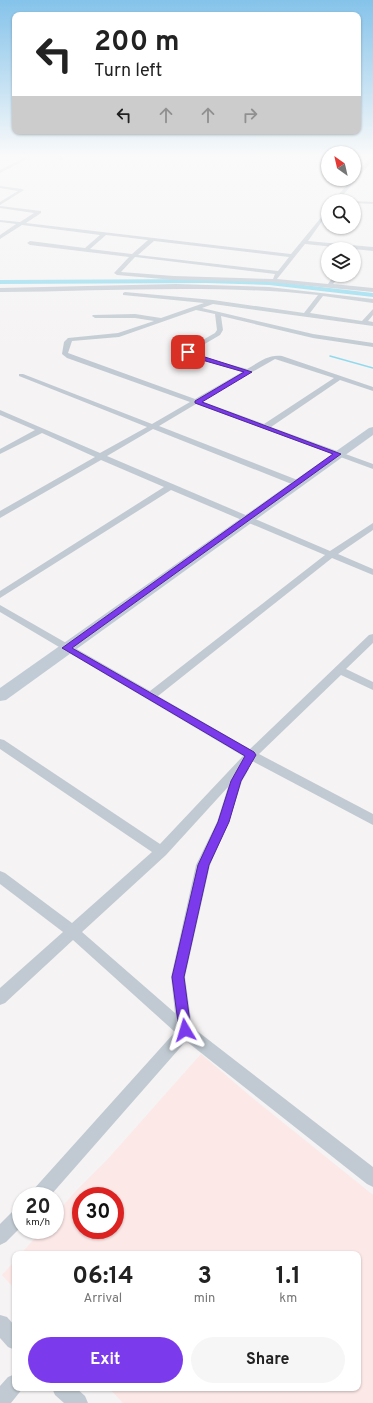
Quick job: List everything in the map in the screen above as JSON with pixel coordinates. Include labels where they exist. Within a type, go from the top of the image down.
[{"type":"street","points":[[10,222],[292,256]]},
{"type":"street","points":[[273,280],[319,222]]},
{"type":"street","points":[[0,237],[21,224]]},
{"type":"street","points":[[86,250],[105,233]]},
{"type":"street","points":[[153,239],[133,256],[117,273],[174,278],[273,280],[373,290]]},
{"type":"street","points":[[304,242],[321,244]]},
{"type":"street","points":[[30,243],[279,273]]},
{"type":"street","points":[[361,248],[373,249]]},
{"type":"street","points":[[0,290],[188,286],[262,289],[373,301]]},
{"type":"street","points":[[91,288],[119,293],[247,306],[373,324]]},
{"type":"street","points":[[257,295],[262,289]]},
{"type":"street","points":[[306,314],[322,295]]},
{"type":"street","points":[[247,306],[252,301]]},
{"type":"street","points":[[213,302],[119,335],[70,339],[66,342],[65,354],[69,357],[373,466]]},
{"type":"street","points":[[196,308],[313,336],[373,345]]},
{"type":"street","points":[[363,323],[373,311]]},
{"type":"street","points":[[218,314],[220,330],[218,334],[189,350],[188,352],[190,355],[249,372]]},
{"type":"street","points":[[95,316],[135,316],[164,320]]},
{"type":"street","points":[[0,515],[153,428],[269,359],[275,357],[282,358],[373,389]]},
{"type":"street","points":[[21,375],[153,428],[297,483]]},
{"type":"street","points":[[265,427],[339,378]]},
{"type":"street","points":[[0,412],[170,487],[373,572]]},
{"type":"street","points":[[0,452],[42,430]]},
{"type":"street","points":[[0,696],[246,519],[373,430]]},
{"type":"street","points":[[0,595],[170,487]]},
{"type":"street","points":[[151,696],[332,554],[373,526]]},
{"type":"street","points":[[0,608],[251,755],[372,818]]},
{"type":"street","points":[[0,998],[161,851],[251,755],[373,637]]},
{"type":"street","points":[[340,670],[373,686]]},
{"type":"street","points":[[0,742],[161,851]]},
{"type":"street","points":[[47,1187],[185,1030],[178,977],[203,865],[224,822],[236,781],[251,755]]},
{"type":"street","points":[[0,877],[72,931],[185,1030],[373,1178]]},
{"type":"street","points":[[0,1236],[12,1224]]},
{"type":"street","points":[[0,1324],[12,1337]]},
{"type":"street","points":[[0,1401],[12,1387]]},
{"type":"street","points":[[65,1391],[78,1403]]},
{"type":"shaded area","points":[[201,1054],[250,1096],[373,1195],[373,1403],[123,1403],[112,1391],[361,1391],[361,1251],[24,1251],[34,1239],[64,1239],[64,1205],[72,1196],[72,1239],[124,1239],[124,1187],[80,1187],[107,1160]]},
{"type":"shaded area","points":[[12,1264],[12,1286],[2,1275]]},
{"type":"waterway","points":[[0,282],[206,281],[269,283],[373,295]]},
{"type":"waterway","points":[[330,356],[373,368]]},
{"type":"route","points":[[185,1030],[178,977],[203,865],[224,822],[236,781],[251,755],[66,648],[338,454],[197,402],[249,372],[190,355],[188,352]]}]
